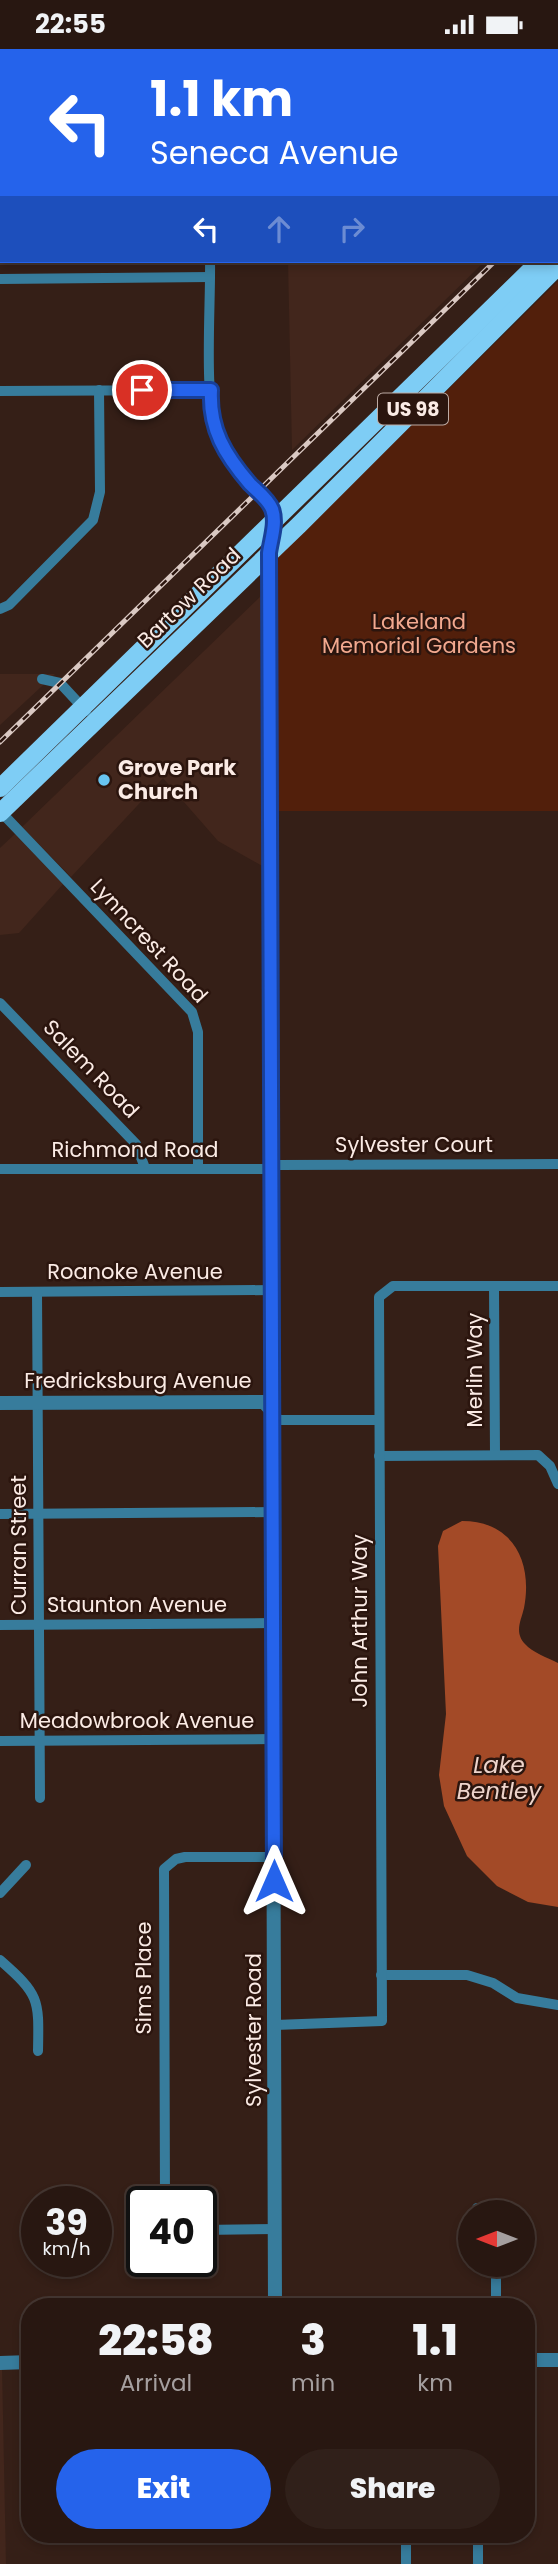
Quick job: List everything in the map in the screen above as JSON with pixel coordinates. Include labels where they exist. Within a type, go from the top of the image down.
[{"type":"main road","name":"Bartow Road","points":[[0,788],[538,263]]},
{"type":"main road","name":"Bartow Road","points":[[0,812],[269,553],[558,266]]},
{"type":"street","points":[[210,263],[211,406],[218,437],[233,464],[268,502],[274,522]]},
{"type":"street","points":[[0,279],[210,277]]},
{"type":"street","points":[[0,609],[9,605],[93,520],[100,492],[99,390]]},
{"type":"street","points":[[0,391],[211,390]]},
{"type":"street","name":"Sylvester Road","points":[[274,522],[269,553],[275,2298]]},
{"type":"street","points":[[42,679],[60,683],[96,721]]},
{"type":"street","name":"Lynncrest Road","points":[[0,812],[192,1012],[198,1033],[198,1168]]},
{"type":"street","name":"Salem Road","points":[[0,1003],[136,1144],[145,1168]]},
{"type":"street","name":"Sylvester Court","points":[[270,1167],[558,1164]]},
{"type":"street","name":"Richmond Road","points":[[0,1169],[270,1167]]},
{"type":"street","name":"John Arthur Way","points":[[275,2025],[382,2021],[379,1297],[393,1286],[558,1286]]},
{"type":"street","name":"Merlin Way","points":[[494,1286],[495,1455]]},
{"type":"street","name":"Roanoke Avenue","points":[[0,1292],[271,1290]]},
{"type":"street","name":"Curran Street","points":[[37,1291],[40,1798]]},
{"type":"street","name":"Fredricksburg Avenue","points":[[0,1403],[264,1402],[272,1411]]},
{"type":"street","points":[[272,1411],[279,1420],[379,1420]]},
{"type":"street","points":[[379,1456],[538,1455],[550,1466],[558,1484]]},
{"type":"street","points":[[0,1514],[273,1512]]},
{"type":"street","name":"Staunton Avenue","points":[[0,1625],[274,1623]]},
{"type":"street","name":"Meadowbrook Avenue","points":[[0,1741],[274,1739]]},
{"type":"street","name":"Sims Place","points":[[165,2186],[164,1869],[176,1859],[185,1857],[274,1857]]},
{"type":"street","points":[[0,1893],[26,1865]]},
{"type":"street","points":[[0,1960],[27,1984],[35,1996],[39,2011],[38,2051]]},
{"type":"street","points":[[381,1975],[467,1975],[493,1983],[517,1997],[558,2004]]},
{"type":"street","points":[[217,2230],[276,2229]]},
{"type":"street","points":[[496,2277],[496,2298]]},
{"type":"street","points":[[535,2360],[558,2360]]},
{"type":"street","points":[[0,2363],[21,2363]]},
{"type":"street","points":[[406,2543],[406,2564]]},
{"type":"street","points":[[478,2543],[478,2564]]},
{"type":"shaded area","points":[[288,263],[483,263],[292,450]]},
{"type":"shaded area","points":[[263,594],[264,867],[218,841],[163,778],[71,877],[22,827]]},
{"type":"shaded area","points":[[0,674],[55,674],[0,725]]},
{"type":"shaded area","points":[[15,834],[63,884],[19,933],[0,935],[0,848]]},
{"type":"shaded area","points":[[2,2367],[6,2564],[0,2564]]},
{"type":"green space","name":"Lakeland Memorial Gardens","points":[[558,281],[558,811],[277,811],[277,558]]},
{"type":"water","name":"Lake Bentley","points":[[462,1521],[494,1528],[516,1547],[522,1560],[526,1591],[519,1626],[520,1635],[532,1650],[558,1663],[558,1907],[528,1902],[497,1886],[467,1856],[444,1806],[439,1775],[446,1714],[438,1546],[443,1531]]},
{"type":"railway","points":[[0,742],[493,263]]},
{"type":"place","name":"Grove Park Church","points":[[104,780]]},
{"type":"route","points":[[142,390],[211,390],[213,423],[218,437],[233,464],[268,502],[274,522],[269,553],[274,1881]]}]
